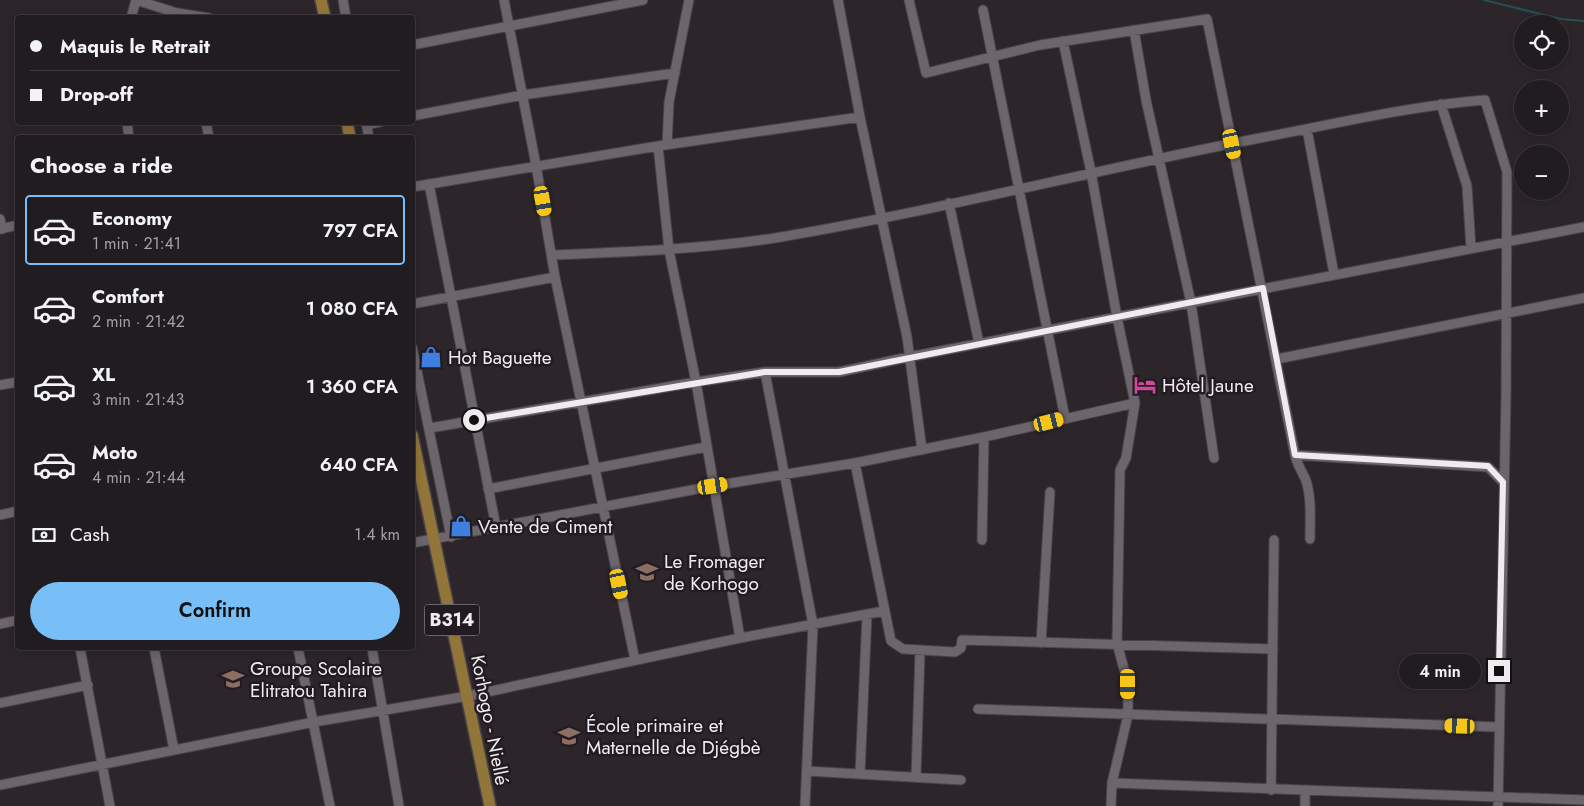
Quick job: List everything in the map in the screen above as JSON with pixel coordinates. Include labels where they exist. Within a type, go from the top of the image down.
[{"type":"main road","points":[[321,0],[324,15]]},
{"type":"main road","name":"Korhogo - Niellé","points":[[415,449],[490,806]]},
{"type":"street","points":[[132,15],[136,0],[178,15]]},
{"type":"street","points":[[343,0],[346,15]]},
{"type":"street","points":[[504,0],[553,255],[555,276],[635,660]]},
{"type":"street","points":[[415,44],[643,0]]},
{"type":"street","points":[[689,0],[662,145],[669,250],[696,382],[740,638]]},
{"type":"street","points":[[838,0],[860,117],[907,337],[922,450]]},
{"type":"street","points":[[909,0],[926,73],[992,56],[1063,41],[1207,19],[1263,288],[1295,455],[1310,500],[1310,538]]},
{"type":"street","points":[[983,10],[1049,330],[1065,418]]},
{"type":"street","points":[[1134,30],[1159,158],[1191,304],[1214,458]]},
{"type":"street","points":[[1063,41],[1091,172],[1117,317],[1135,403],[1126,458],[1120,470],[1117,643],[1128,684],[1128,715],[1112,783],[1111,806]]},
{"type":"street","points":[[415,115],[522,95],[675,73]]},
{"type":"street","points":[[553,255],[669,250],[774,238],[881,218],[1159,158],[1441,104],[1485,100],[1508,172],[1498,802]]},
{"type":"street","points":[[1441,104],[1467,186],[1471,248]]},
{"type":"street","points":[[415,186],[662,145],[860,117]]},
{"type":"street","points":[[1307,130],[1334,274]]},
{"type":"street","points":[[429,184],[496,527]]},
{"type":"street","points":[[949,203],[979,343]]},
{"type":"street","points":[[0,219],[1,229],[15,226]]},
{"type":"street","points":[[430,428],[696,382],[765,372],[839,372],[979,343],[1191,304],[1334,274],[1584,227]]},
{"type":"street","points":[[415,303],[555,276]]},
{"type":"street","points":[[1277,360],[1584,298]]},
{"type":"street","points":[[415,360],[451,537]]},
{"type":"street","points":[[765,372],[786,473],[813,624],[805,806]]},
{"type":"street","points":[[0,385],[15,382]]},
{"type":"street","points":[[415,542],[713,486],[855,463],[984,437],[1135,403]]},
{"type":"street","points":[[982,540],[984,437]]},
{"type":"street","points":[[488,490],[706,447]]},
{"type":"street","points":[[1295,455],[1488,466],[1503,482]]},
{"type":"street","points":[[855,463],[891,641],[903,649],[955,652],[961,648],[962,640],[1273,649]]},
{"type":"street","points":[[1041,643],[1050,492]]},
{"type":"street","points":[[0,515],[15,512]]},
{"type":"street","points":[[1271,790],[1274,540]]},
{"type":"street","points":[[0,786],[104,763],[314,722],[468,696],[740,638],[884,611]]},
{"type":"street","points":[[860,774],[867,614]]},
{"type":"street","points":[[0,624],[15,621]]},
{"type":"street","points":[[80,650],[104,763],[110,806]]},
{"type":"street","points":[[154,650],[174,750]]},
{"type":"street","points":[[298,650],[330,806]]},
{"type":"street","points":[[372,650],[399,806]]},
{"type":"street","points":[[916,777],[920,650]]},
{"type":"street","points":[[0,703],[88,685]]},
{"type":"street","points":[[978,709],[1498,727]]},
{"type":"street","points":[[807,770],[961,780]]},
{"type":"street","points":[[1112,783],[1498,802],[1584,800]]},
{"type":"street","points":[[1305,791],[1305,806]]},
{"type":"waterway","points":[[1484,0],[1561,19],[1584,21]]},
{"type":"place","name":"Hot Baguette","points":[[431,357]]},
{"type":"place","name":"Hôtel Jaune","points":[[1145,385]]},
{"type":"place","name":"Vente de Ciment","points":[[461,526]]},
{"type":"place","name":"Le Fromager de Korhogo","points":[[647,572]]},
{"type":"place","name":"Groupe Scolaire Elitratou Tahira","points":[[233,679]]},
{"type":"place","name":"École primaire et Maternelle de Djégbè","points":[[569,736]]},
{"type":"route","points":[[474,420],[765,372],[839,372],[1191,304],[1263,288],[1295,455],[1488,466],[1503,482],[1499,671]]}]
